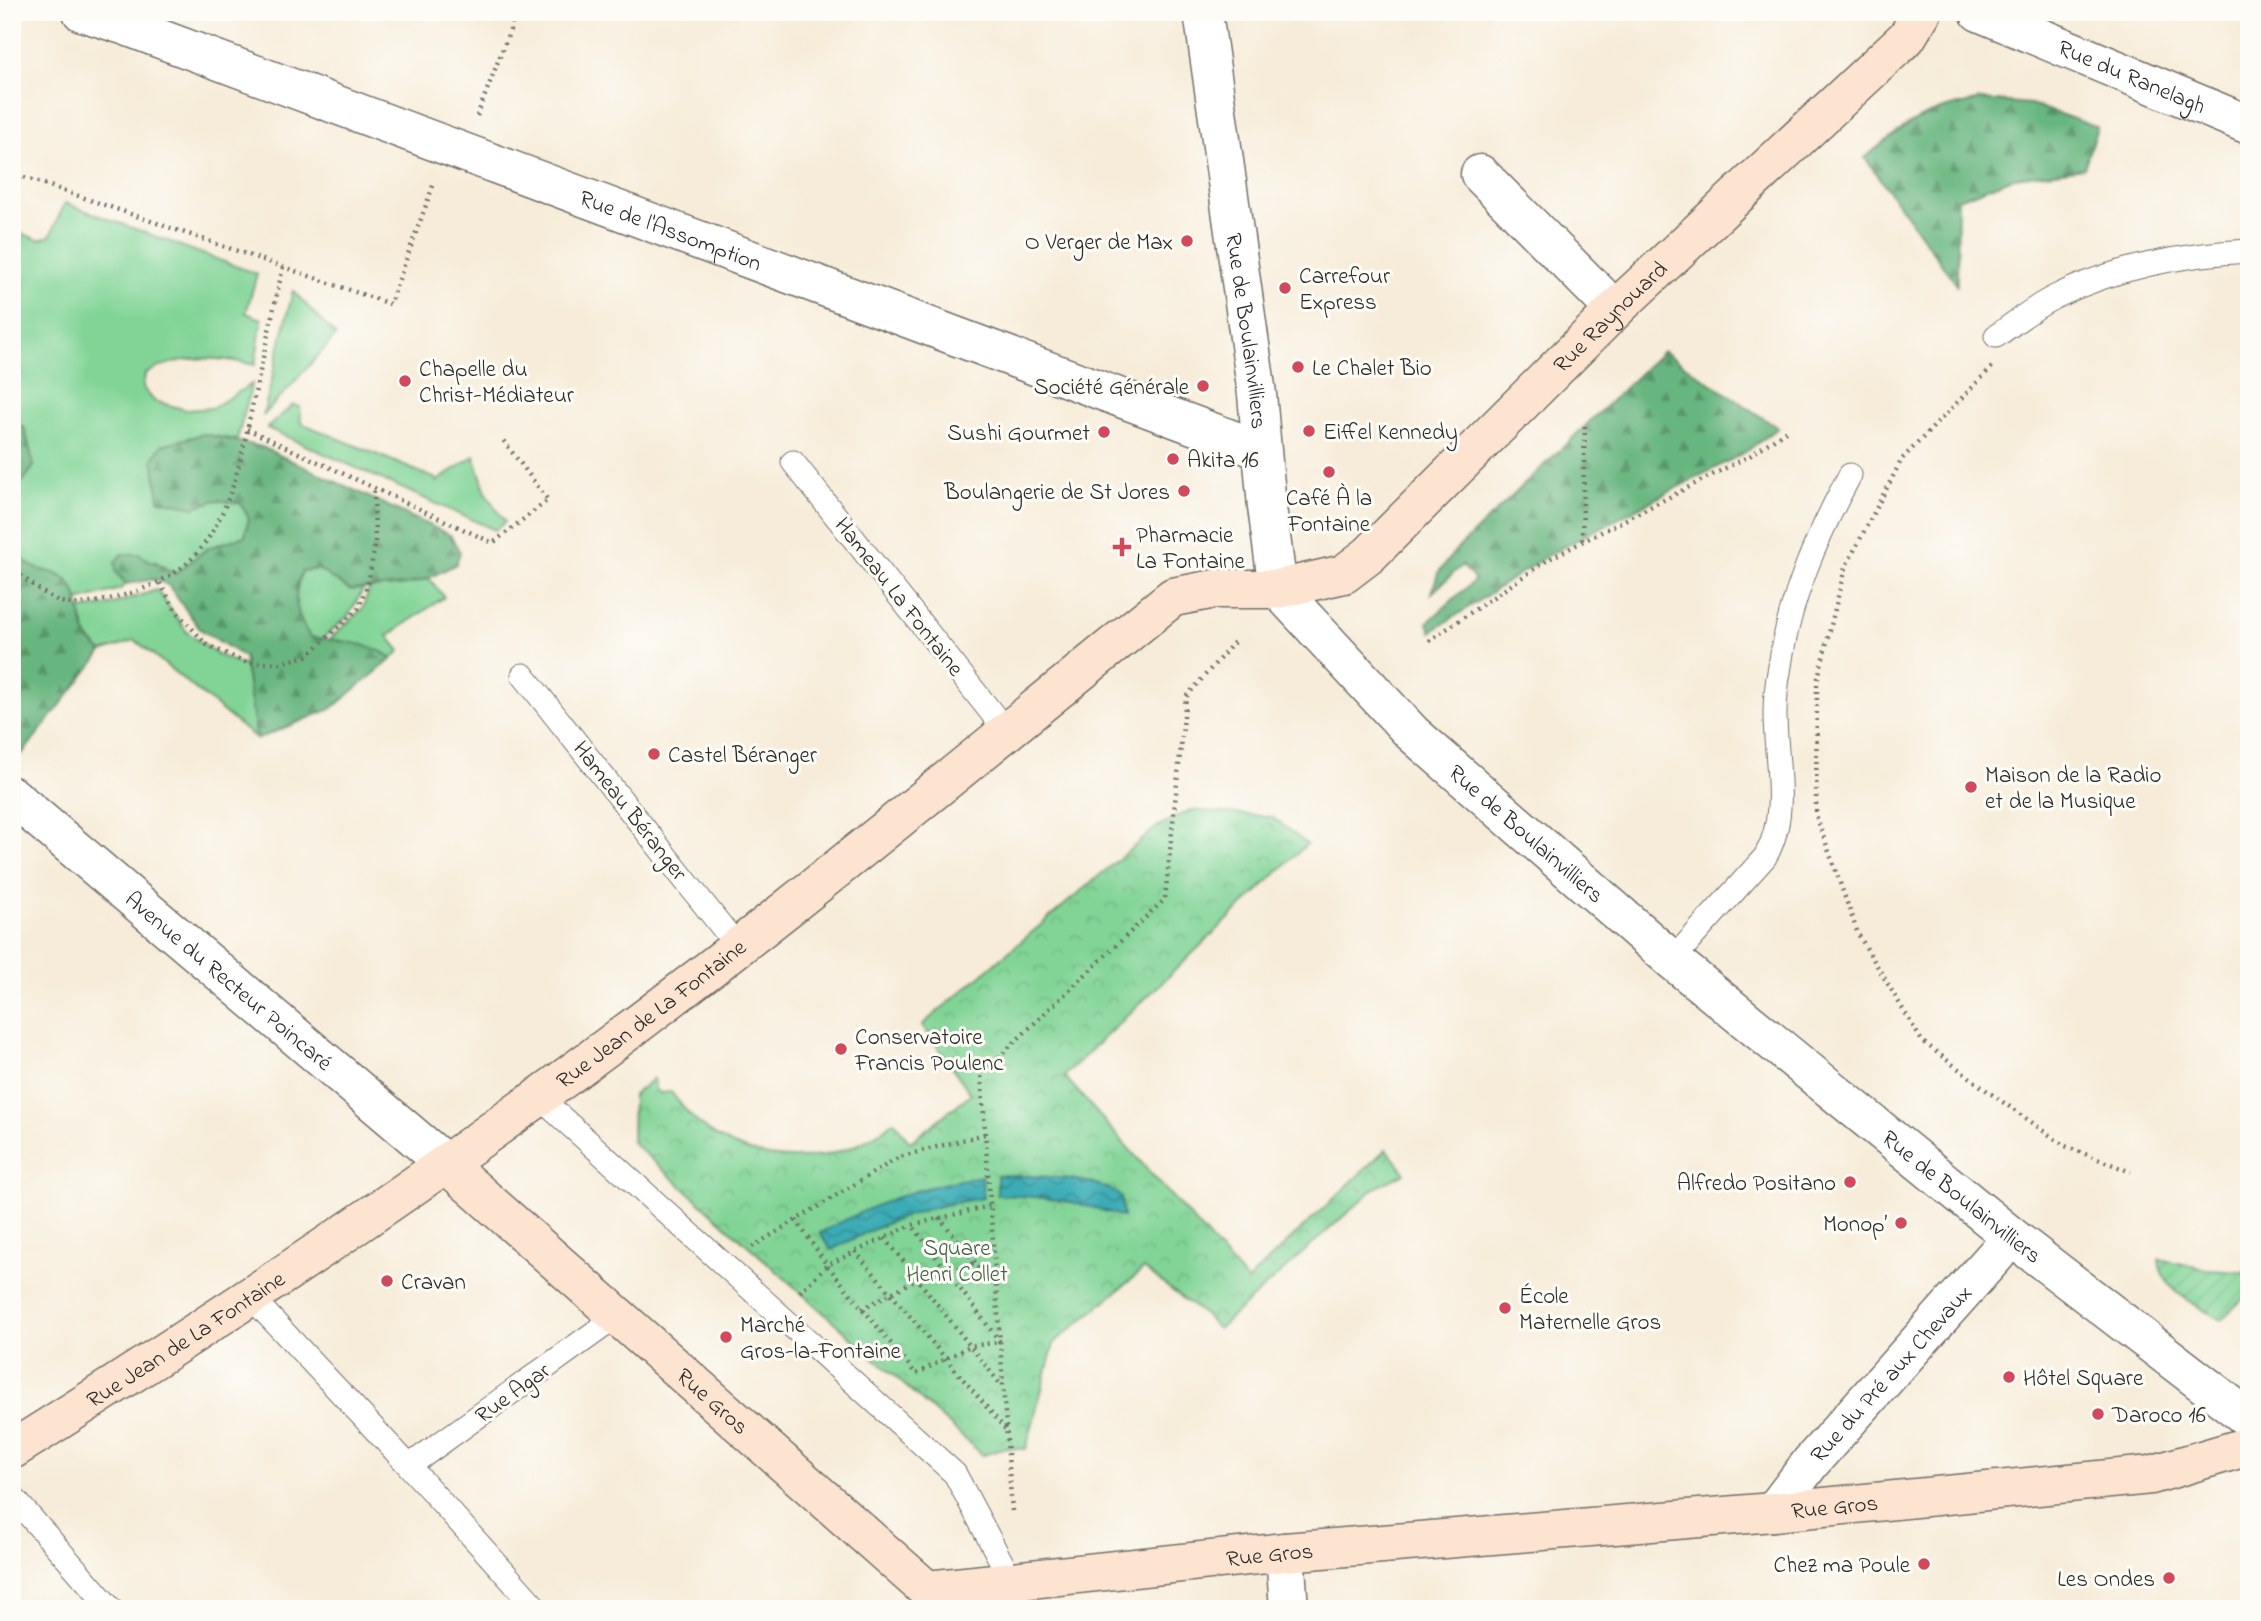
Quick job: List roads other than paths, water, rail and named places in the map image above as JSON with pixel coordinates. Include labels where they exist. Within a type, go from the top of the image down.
[{"type":"street","name":"Rue de l'Assomption","points":[[82,12],[450,162],[1261,450]]},
{"type":"street","name":"Rue de Boulainvilliers","points":[[1203,12],[1257,394],[1261,450],[1279,589],[1412,733],[1672,960],[2012,1237],[2249,1419]]},
{"type":"street","name":"Rue Raynouard","points":[[1279,589],[1344,574],[1369,555],[1615,310],[1901,43],[1922,12]]},
{"type":"street","name":"Rue du Ranelagh","points":[[1979,12],[2249,125]]},
{"type":"street","points":[[1480,174],[1615,310]]},
{"type":"street","name":"Rue Jean de La Fontaine","points":[[12,1450],[252,1298],[539,1097],[737,946],[1173,597],[1215,589],[1279,589]]},
{"type":"street","name":"Avenue du Recteur Poincaré","points":[[12,796],[446,1164]]},
{"type":"street","name":"Rue Gros","points":[[446,1164],[930,1600],[1011,1580],[1285,1552],[1773,1512],[2151,1475],[2249,1446]]},
{"type":"street","name":"Rue du Pré aux Chevaux","points":[[1773,1512],[1820,1452],[2012,1237]]},
{"type":"street","points":[[1285,1552],[1289,1609]]},
{"type":"lane","points":[[1998,348],[2054,297],[2123,271],[2217,253],[2249,251]]},
{"type":"lane","name":"Hameau La Fontaine","points":[[793,461],[1006,732]]},
{"type":"lane","points":[[1672,960],[1765,857],[1773,843],[1779,815],[1775,713],[1780,664],[1792,609],[1806,570],[1830,513],[1850,475]]},
{"type":"lane","name":"Hameau Béranger","points":[[523,675],[737,946]]},
{"type":"lane","points":[[539,1097],[955,1474],[1011,1580]]},
{"type":"lane","points":[[252,1298],[409,1466],[537,1609]]},
{"type":"lane","name":"Rue Agar","points":[[409,1466],[616,1317]]},
{"type":"lane","points":[[12,1496],[111,1609]]},
{"type":"water","points":[[997,1175],[1062,1178],[1096,1184],[1121,1197],[1123,1217],[1062,1201],[997,1195]]},
{"type":"water","points":[[982,1176],[983,1198],[961,1201],[904,1217],[831,1250],[820,1233],[861,1212],[899,1197],[937,1185]]},
{"type":"place","name":"O Verger de Max","points":[[1187,241]]},
{"type":"place","name":"Carrefour Express","points":[[1285,288]]},
{"type":"place","name":"Le Chalet Bio","points":[[1298,367]]},
{"type":"place","name":"Chapelle du Christ-Médiateur","points":[[405,381]]},
{"type":"place","name":"Société Générale","points":[[1203,386]]},
{"type":"place","name":"Eiffel Kennedy","points":[[1309,431]]},
{"type":"place","name":"Sushi Gourmet","points":[[1104,432]]},
{"type":"place","name":"Akita 16","points":[[1173,459]]},
{"type":"place","name":"Café À la Fontaine","points":[[1329,472]]},
{"type":"place","name":"Boulangerie de St Jores","points":[[1184,491]]},
{"type":"place","name":"Pharmacie La Fontaine","points":[[1122,547]]},
{"type":"place","name":"Castel Béranger","points":[[654,754]]},
{"type":"place","name":"Maison de la Radio et de la Musique","points":[[1971,787]]},
{"type":"place","name":"Conservatoire Francis Poulenc","points":[[841,1049]]},
{"type":"place","name":"Alfredo Positano","points":[[1850,1182]]},
{"type":"place","name":"Monop’","points":[[1901,1223]]},
{"type":"place","name":"Cravan","points":[[387,1281]]},
{"type":"place","name":"École Maternelle Gros","points":[[1505,1308]]},
{"type":"place","name":"Marché Gros-la-Fontaine","points":[[726,1337]]},
{"type":"place","name":"Hôtel Square","points":[[2009,1377]]},
{"type":"place","name":"Daroco 16","points":[[2098,1414]]},
{"type":"place","name":"Chez ma Poule","points":[[1924,1564]]},
{"type":"place","name":"Les Ondes","points":[[2169,1578]]},
{"type":"park label","name":"Square Henri Collet","points":[[957,1260]]}]
